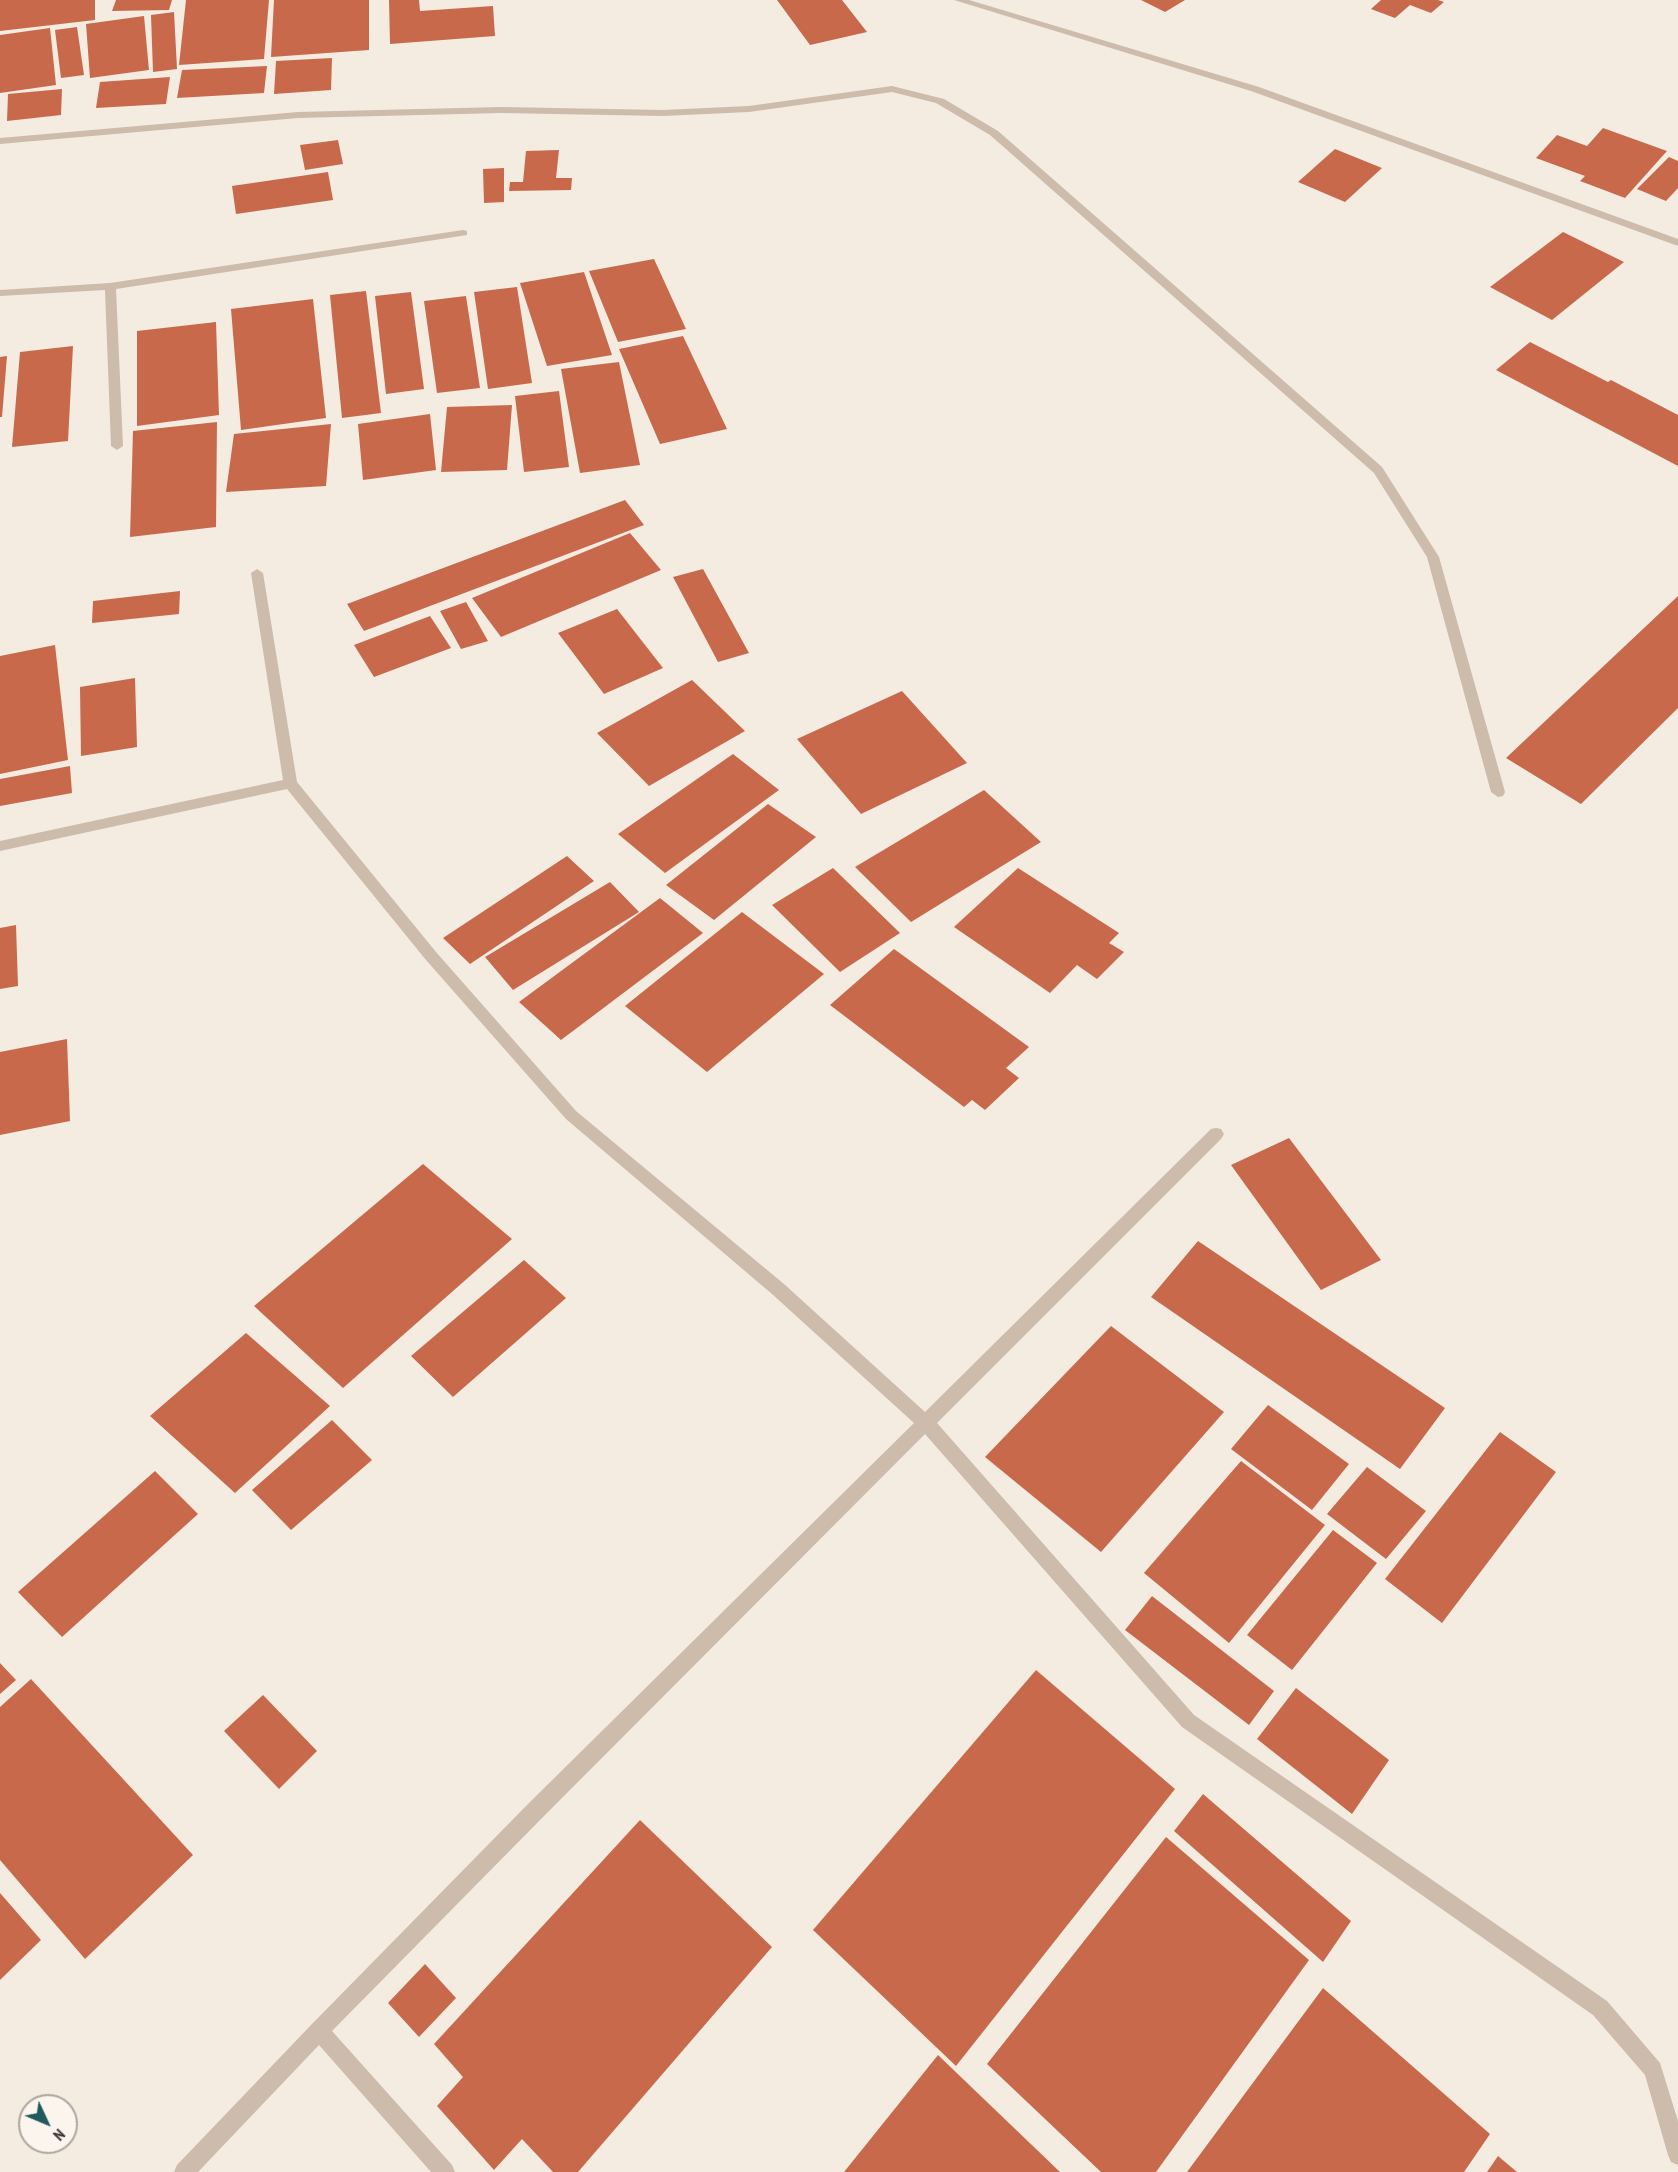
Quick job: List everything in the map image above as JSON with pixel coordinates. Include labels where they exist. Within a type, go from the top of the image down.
[{"type":"street","points":[[958,0],[1255,89],[1678,243]]},
{"type":"street","points":[[0,141],[298,115],[501,110],[663,113],[749,109],[892,89],[940,101],[994,133],[1378,470],[1433,557],[1498,792]]},
{"type":"street","points":[[0,293],[110,286],[463,232]]},
{"type":"street","points":[[110,286],[117,446]]},
{"type":"street","points":[[257,573],[290,783],[431,956],[571,1115],[778,1289],[926,1423],[1188,1722],[1600,2008],[1653,2070],[1678,2155]]},
{"type":"street","points":[[0,846],[290,783]]},
{"type":"street","points":[[184,2172],[528,1818],[1216,1134]]},
{"type":"street","points":[[319,2031],[445,2172]]},
{"type":"building","points":[[0,0],[95,0],[95,20],[0,31]]},
{"type":"building","points":[[116,0],[172,0],[169,10],[112,11]]},
{"type":"building","points":[[186,0],[269,0],[264,59],[179,65]]},
{"type":"building","points":[[274,0],[369,0],[369,50],[271,57]]},
{"type":"building","points":[[389,0],[419,0],[420,11],[493,6],[495,36],[390,44]]},
{"type":"building","points":[[777,0],[842,0],[867,32],[810,45]]},
{"type":"building","points":[[1141,0],[1185,0],[1165,12]]},
{"type":"building","points":[[1381,0],[1438,0],[1444,2],[1431,13],[1410,5],[1395,18],[1371,9]]},
{"type":"building","points":[[174,12],[177,69],[153,72],[151,15]]},
{"type":"building","points":[[144,16],[149,70],[90,78],[86,24]]},
{"type":"building","points":[[77,27],[84,75],[61,78],[55,30]]},
{"type":"building","points":[[50,28],[56,85],[0,93],[0,35]]},
{"type":"building","points":[[332,58],[331,90],[274,94],[276,61]]},
{"type":"building","points":[[267,66],[264,93],[177,98],[182,70]]},
{"type":"building","points":[[170,77],[166,104],[96,108],[100,82]]},
{"type":"building","points":[[62,89],[61,115],[7,121],[8,94]]},
{"type":"building","points":[[1603,128],[1667,151],[1625,198],[1580,181],[1585,176],[1536,158],[1557,135],[1587,146]]},
{"type":"building","points":[[338,140],[343,164],[305,170],[300,145]]},
{"type":"building","points":[[1335,149],[1382,168],[1345,202],[1298,182]]},
{"type":"building","points":[[559,150],[556,178],[572,178],[571,190],[509,191],[510,182],[523,182],[526,151]]},
{"type":"building","points":[[1669,157],[1678,161],[1678,188],[1666,201],[1637,189]]},
{"type":"building","points":[[504,168],[504,202],[484,203],[483,169]]},
{"type":"building","points":[[328,172],[333,200],[236,214],[232,186]]},
{"type":"building","points":[[1563,232],[1624,262],[1552,320],[1490,287]]},
{"type":"building","points":[[654,259],[686,329],[618,342],[589,271]]},
{"type":"building","points":[[584,272],[612,355],[547,366],[520,283]]},
{"type":"building","points":[[517,287],[532,383],[488,389],[474,292]]},
{"type":"building","points":[[366,291],[381,413],[342,418],[330,295]]},
{"type":"building","points":[[411,292],[424,389],[386,394],[375,296]]},
{"type":"building","points":[[466,296],[480,388],[437,393],[424,301]]},
{"type":"building","points":[[313,299],[326,418],[241,430],[231,309]]},
{"type":"building","points":[[216,322],[219,415],[137,426],[137,331]]},
{"type":"building","points":[[683,336],[727,429],[660,444],[619,349]]},
{"type":"building","points":[[1530,342],[1678,415],[1678,466],[1496,370]]},
{"type":"building","points":[[73,346],[68,441],[12,447],[20,352]]},
{"type":"building","points":[[7,356],[2,417],[0,417],[0,357]]},
{"type":"building","points":[[619,362],[640,465],[580,473],[561,369]]},
{"type":"building","points":[[559,391],[569,467],[524,472],[515,396]]},
{"type":"building","points":[[512,405],[507,470],[441,472],[447,407]]},
{"type":"building","points":[[430,414],[436,470],[363,480],[358,424]]},
{"type":"building","points":[[217,422],[216,527],[130,537],[133,431]]},
{"type":"building","points":[[331,424],[326,486],[226,492],[234,434]]},
{"type":"building","points":[[625,500],[644,525],[364,631],[347,604]]},
{"type":"building","points":[[630,533],[661,570],[501,637],[472,598]]},
{"type":"building","points":[[703,569],[749,653],[718,662],[673,577]]},
{"type":"building","points":[[180,591],[179,614],[92,623],[93,601]]},
{"type":"building","points":[[1678,596],[1678,708],[1581,804],[1506,758]]},
{"type":"building","points":[[466,602],[488,641],[461,649],[440,611]]},
{"type":"building","points":[[617,609],[663,668],[604,694],[558,633]]},
{"type":"building","points":[[430,616],[451,648],[374,677],[354,645]]},
{"type":"building","points":[[55,645],[68,760],[0,774],[0,656]]},
{"type":"building","points":[[135,678],[137,747],[81,756],[80,687]]},
{"type":"building","points":[[692,680],[745,731],[649,786],[597,733]]},
{"type":"building","points":[[902,691],[967,763],[861,814],[797,739]]},
{"type":"building","points":[[733,754],[779,790],[665,873],[618,834]]},
{"type":"building","points":[[70,766],[72,793],[0,806],[0,779]]},
{"type":"building","points":[[984,790],[1041,842],[911,922],[855,867]]},
{"type":"building","points":[[768,804],[816,837],[714,920],[666,885]]},
{"type":"building","points":[[567,856],[594,881],[470,964],[443,938]]},
{"type":"building","points":[[833,868],[900,933],[840,972],[772,905]]},
{"type":"building","points":[[1018,868],[1119,933],[1109,943],[1124,952],[1097,979],[1077,965],[1050,993],[954,927]]},
{"type":"building","points":[[610,882],[639,912],[513,990],[485,957]]},
{"type":"building","points":[[660,898],[703,933],[561,1040],[519,1002]]},
{"type":"building","points":[[742,912],[824,974],[707,1072],[625,1006]]},
{"type":"building","points":[[16,925],[18,986],[0,989],[0,928]]},
{"type":"building","points":[[894,949],[1029,1047],[1006,1068],[1019,1078],[985,1110],[972,1100],[964,1107],[830,1005]]},
{"type":"building","points":[[67,1039],[70,1121],[0,1135],[0,1052]]},
{"type":"building","points":[[1289,1138],[1381,1260],[1321,1290],[1231,1165]]},
{"type":"building","points":[[423,1164],[512,1239],[343,1388],[254,1306]]},
{"type":"building","points":[[1198,1241],[1445,1408],[1400,1469],[1151,1297]]},
{"type":"building","points":[[524,1260],[566,1298],[453,1397],[411,1356]]},
{"type":"building","points":[[1111,1326],[1224,1412],[1101,1552],[985,1457]]},
{"type":"building","points":[[246,1333],[330,1406],[235,1493],[150,1416]]},
{"type":"building","points":[[1268,1405],[1349,1464],[1312,1510],[1231,1449]]},
{"type":"building","points":[[332,1420],[372,1460],[291,1530],[252,1490]]},
{"type":"building","points":[[1500,1432],[1556,1472],[1442,1623],[1385,1579]]},
{"type":"building","points":[[1241,1461],[1325,1525],[1229,1643],[1144,1573]]},
{"type":"building","points":[[1367,1467],[1426,1511],[1386,1559],[1327,1514]]},
{"type":"building","points":[[155,1471],[198,1514],[62,1637],[18,1592]]},
{"type":"building","points":[[1333,1530],[1377,1563],[1292,1670],[1247,1635]]},
{"type":"building","points":[[1152,1596],[1274,1691],[1249,1725],[1125,1630]]},
{"type":"building","points":[[0,1663],[16,1680],[0,1694]]},
{"type":"building","points":[[1036,1670],[1175,1789],[956,2066],[813,1930]]},
{"type":"building","points":[[31,1679],[193,1855],[85,1959],[0,1860],[0,1707]]},
{"type":"building","points":[[1296,1688],[1389,1760],[1352,1814],[1257,1739]]},
{"type":"building","points":[[263,1695],[317,1751],[279,1789],[224,1731]]},
{"type":"building","points":[[1203,1794],[1351,1921],[1323,1962],[1174,1831]]},
{"type":"building","points":[[640,1820],[772,1947],[578,2172],[553,2172],[522,2139],[494,2170],[437,2106],[463,2077],[434,2044]]},
{"type":"building","points":[[1166,1837],[1309,1960],[1156,2172],[1101,2172],[987,2064]]},
{"type":"building","points":[[0,1893],[41,1940],[0,1980]]},
{"type":"building","points":[[425,1964],[456,1998],[419,2037],[388,2003]]},
{"type":"building","points":[[1323,1988],[1490,2134],[1464,2172],[1187,2172]]},
{"type":"building","points":[[938,2055],[1060,2172],[844,2172]]},
{"type":"building","points":[[1498,2156],[1517,2172],[1487,2172]]}]
